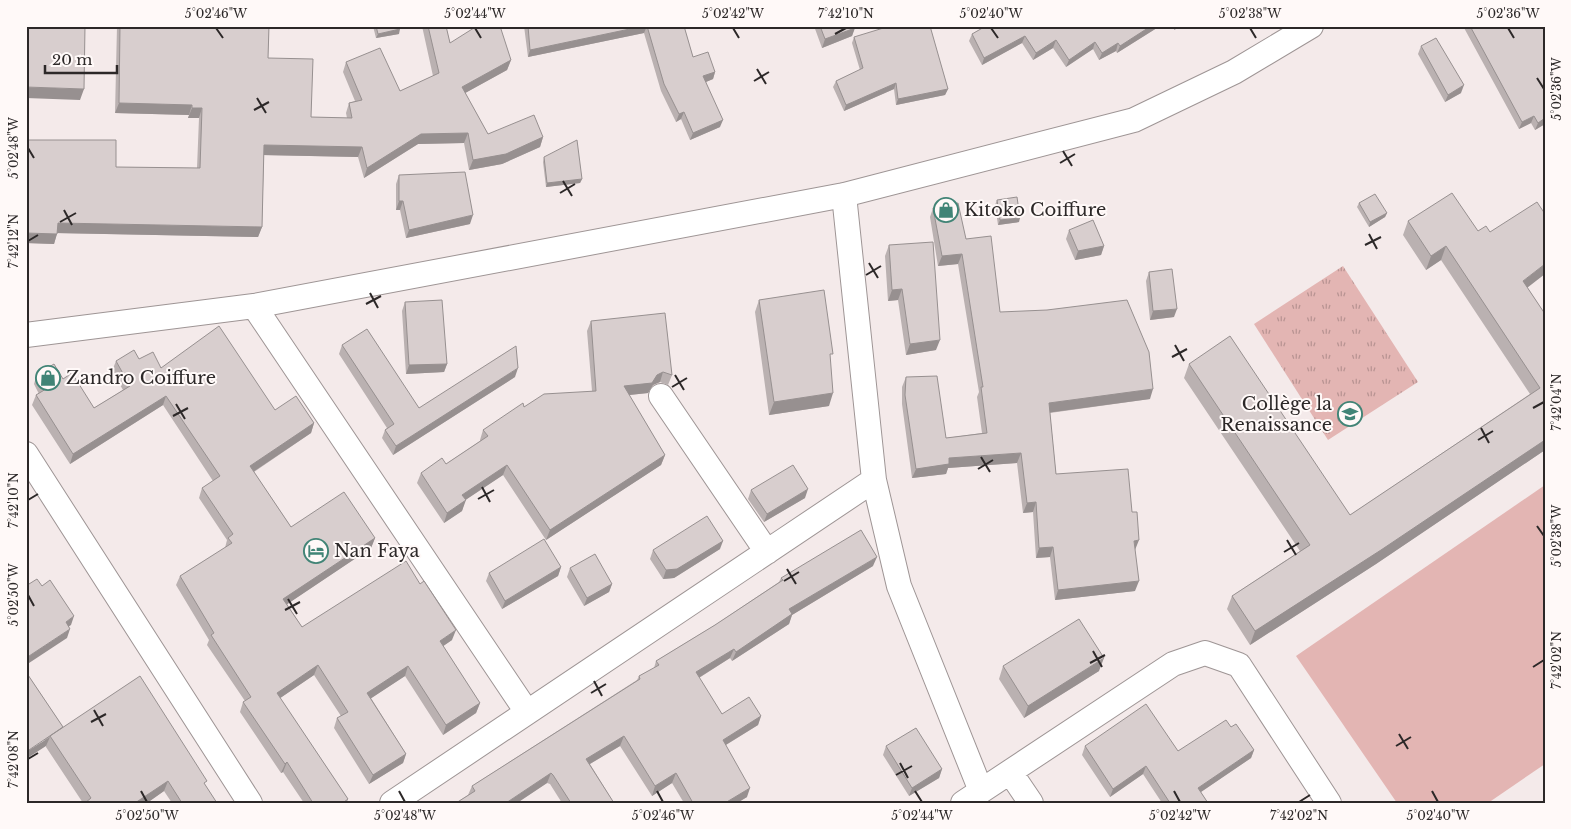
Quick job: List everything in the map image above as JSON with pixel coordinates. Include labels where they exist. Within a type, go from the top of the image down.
[{"type":"street","points":[[26,335],[254,306],[844,195],[1134,120],[1234,72],[1311,26]]},
{"type":"street","points":[[844,195],[874,480],[899,586],[972,797],[1173,664],[1205,653],[1239,665],[1329,803]]},
{"type":"street","points":[[254,306],[527,712]]},
{"type":"street","points":[[661,396],[767,552]]},
{"type":"street","points":[[26,454],[250,803]]},
{"type":"street","points":[[392,803],[874,480]]},
{"type":"street","points":[[1010,772],[1031,803]]},
{"type":"green space","points":[[1343,266],[1418,382],[1328,440],[1254,324]]},
{"type":"green space","points":[[1545,485],[1545,764],[1488,803],[1397,803],[1296,656]]},
{"type":"building","points":[[26,26],[85,26],[84,89],[26,87]]},
{"type":"building","points":[[120,26],[269,26],[268,58],[313,59],[311,117],[352,118],[349,103],[362,100],[346,62],[380,48],[400,91],[439,73],[428,26],[446,26],[450,43],[477,26],[500,26],[511,60],[462,87],[488,134],[534,115],[543,137],[506,154],[473,160],[468,133],[421,134],[367,168],[362,147],[264,145],[262,227],[58,223],[57,234],[26,233],[26,140],[116,140],[116,167],[200,168],[202,108],[192,108],[192,105],[119,103]]},
{"type":"building","points":[[376,26],[399,26],[400,29],[378,34]]},
{"type":"building","points":[[528,26],[644,26],[530,50]]},
{"type":"building","points":[[647,26],[684,26],[693,57],[708,52],[715,72],[703,76],[723,120],[693,133],[684,112],[679,114],[664,84]]},
{"type":"building","points":[[820,26],[855,26],[855,28],[825,39]]},
{"type":"building","points":[[890,26],[930,26],[948,89],[898,99],[896,83],[846,105],[836,81],[863,68],[854,37]]},
{"type":"building","points":[[986,26],[1151,26],[1120,46],[1118,43],[1102,53],[1095,42],[1069,60],[1056,40],[1036,53],[1025,36],[984,58],[972,34]]},
{"type":"building","points":[[1470,26],[1544,26],[1545,118],[1538,123],[1534,116],[1522,122]]},
{"type":"building","points":[[1436,38],[1464,85],[1448,95],[1421,46]]},
{"type":"building","points":[[577,140],[582,179],[547,183],[544,157]]},
{"type":"building","points":[[465,172],[473,215],[409,230],[403,201],[399,201],[399,175]]},
{"type":"building","points":[[1452,193],[1478,231],[1486,226],[1490,232],[1537,202],[1545,214],[1545,264],[1523,281],[1545,314],[1545,440],[1381,550],[1255,631],[1232,596],[1310,545],[1189,364],[1230,336],[1350,515],[1540,388],[1446,246],[1431,256],[1408,221]]},
{"type":"building","points":[[1375,194],[1387,213],[1370,222],[1359,203]]},
{"type":"building","points":[[1017,197],[1020,218],[1000,220],[997,200]]},
{"type":"building","points":[[958,203],[966,239],[991,236],[1000,312],[1047,310],[1127,300],[1149,352],[1153,389],[1049,403],[1056,474],[1128,469],[1132,512],[1137,512],[1139,540],[1134,541],[1139,581],[1058,590],[1053,547],[1039,548],[1036,502],[1027,503],[1021,453],[949,458],[949,464],[916,469],[905,395],[906,377],[937,376],[946,438],[987,433],[981,387],[983,387],[962,254],[942,256],[933,208]]},
{"type":"building","points":[[1093,220],[1104,246],[1078,251],[1069,230]]},
{"type":"building","points":[[933,242],[940,340],[910,344],[902,289],[892,290],[889,245]]},
{"type":"building","points":[[1172,269],[1177,309],[1153,311],[1149,272]]},
{"type":"building","points":[[824,290],[833,354],[830,354],[833,393],[774,402],[759,300]]},
{"type":"building","points":[[442,300],[447,364],[409,365],[405,302]]},
{"type":"building","points":[[665,313],[672,375],[663,372],[657,375],[652,383],[624,386],[665,455],[550,530],[507,465],[462,495],[466,500],[447,513],[421,473],[442,458],[446,464],[488,436],[483,430],[523,403],[524,407],[544,394],[596,391],[591,321]]},
{"type":"building","points":[[219,326],[275,410],[296,396],[314,423],[250,466],[291,527],[344,492],[375,538],[283,599],[302,627],[406,561],[420,584],[424,581],[456,630],[440,641],[480,703],[446,725],[408,666],[367,693],[406,754],[373,775],[337,718],[348,712],[318,665],[277,693],[348,799],[345,803],[313,803],[287,762],[285,764],[243,702],[251,697],[211,635],[214,633],[180,576],[232,543],[228,538],[233,534],[202,488],[220,476],[166,396],[73,454],[36,395],[46,389],[37,374],[54,364],[63,379],[72,373],[94,408],[130,386],[116,361],[134,350],[139,359],[153,352],[161,368]]},
{"type":"building","points":[[367,329],[419,408],[516,346],[518,368],[396,446],[385,430],[394,424],[342,345]]},
{"type":"building","points":[[793,465],[808,489],[767,514],[751,490]]},
{"type":"building","points":[[707,516],[723,541],[677,569],[666,570],[653,550]]},
{"type":"building","points":[[861,530],[877,557],[789,609],[792,614],[736,652],[734,649],[696,672],[722,714],[749,697],[761,716],[723,740],[750,788],[725,803],[693,803],[676,773],[655,786],[624,736],[586,759],[614,803],[571,803],[551,773],[506,803],[456,803],[475,791],[472,786],[640,679],[639,676],[659,665],[656,661],[783,580],[781,578]]},
{"type":"building","points":[[544,539],[561,567],[505,601],[489,573]]},
{"type":"building","points":[[595,554],[612,584],[587,598],[570,568]]},
{"type":"building","points":[[37,579],[42,586],[50,580],[74,616],[66,622],[70,629],[26,658],[26,580],[29,584]]},
{"type":"building","points":[[1079,619],[1104,658],[1028,706],[1003,666]]},
{"type":"building","points":[[26,672],[63,727],[26,752]]},
{"type":"building","points":[[140,676],[207,781],[204,783],[217,803],[182,803],[168,781],[135,803],[85,803],[91,798],[50,736]]},
{"type":"building","points":[[1146,704],[1178,751],[1226,720],[1231,727],[1236,724],[1254,750],[1198,788],[1208,803],[1170,803],[1146,766],[1113,789],[1085,746]]},
{"type":"building","points":[[916,728],[942,769],[912,788],[886,746]]},
{"type":"place","name":"Kitoko Coiffure","points":[[946,210]]},
{"type":"place","name":"Zandro Coiffure","points":[[48,378]]},
{"type":"place","name":"Collège la Renaissance","points":[[1350,414]]},
{"type":"place","name":"Nan Faya","points":[[316,551]]}]
